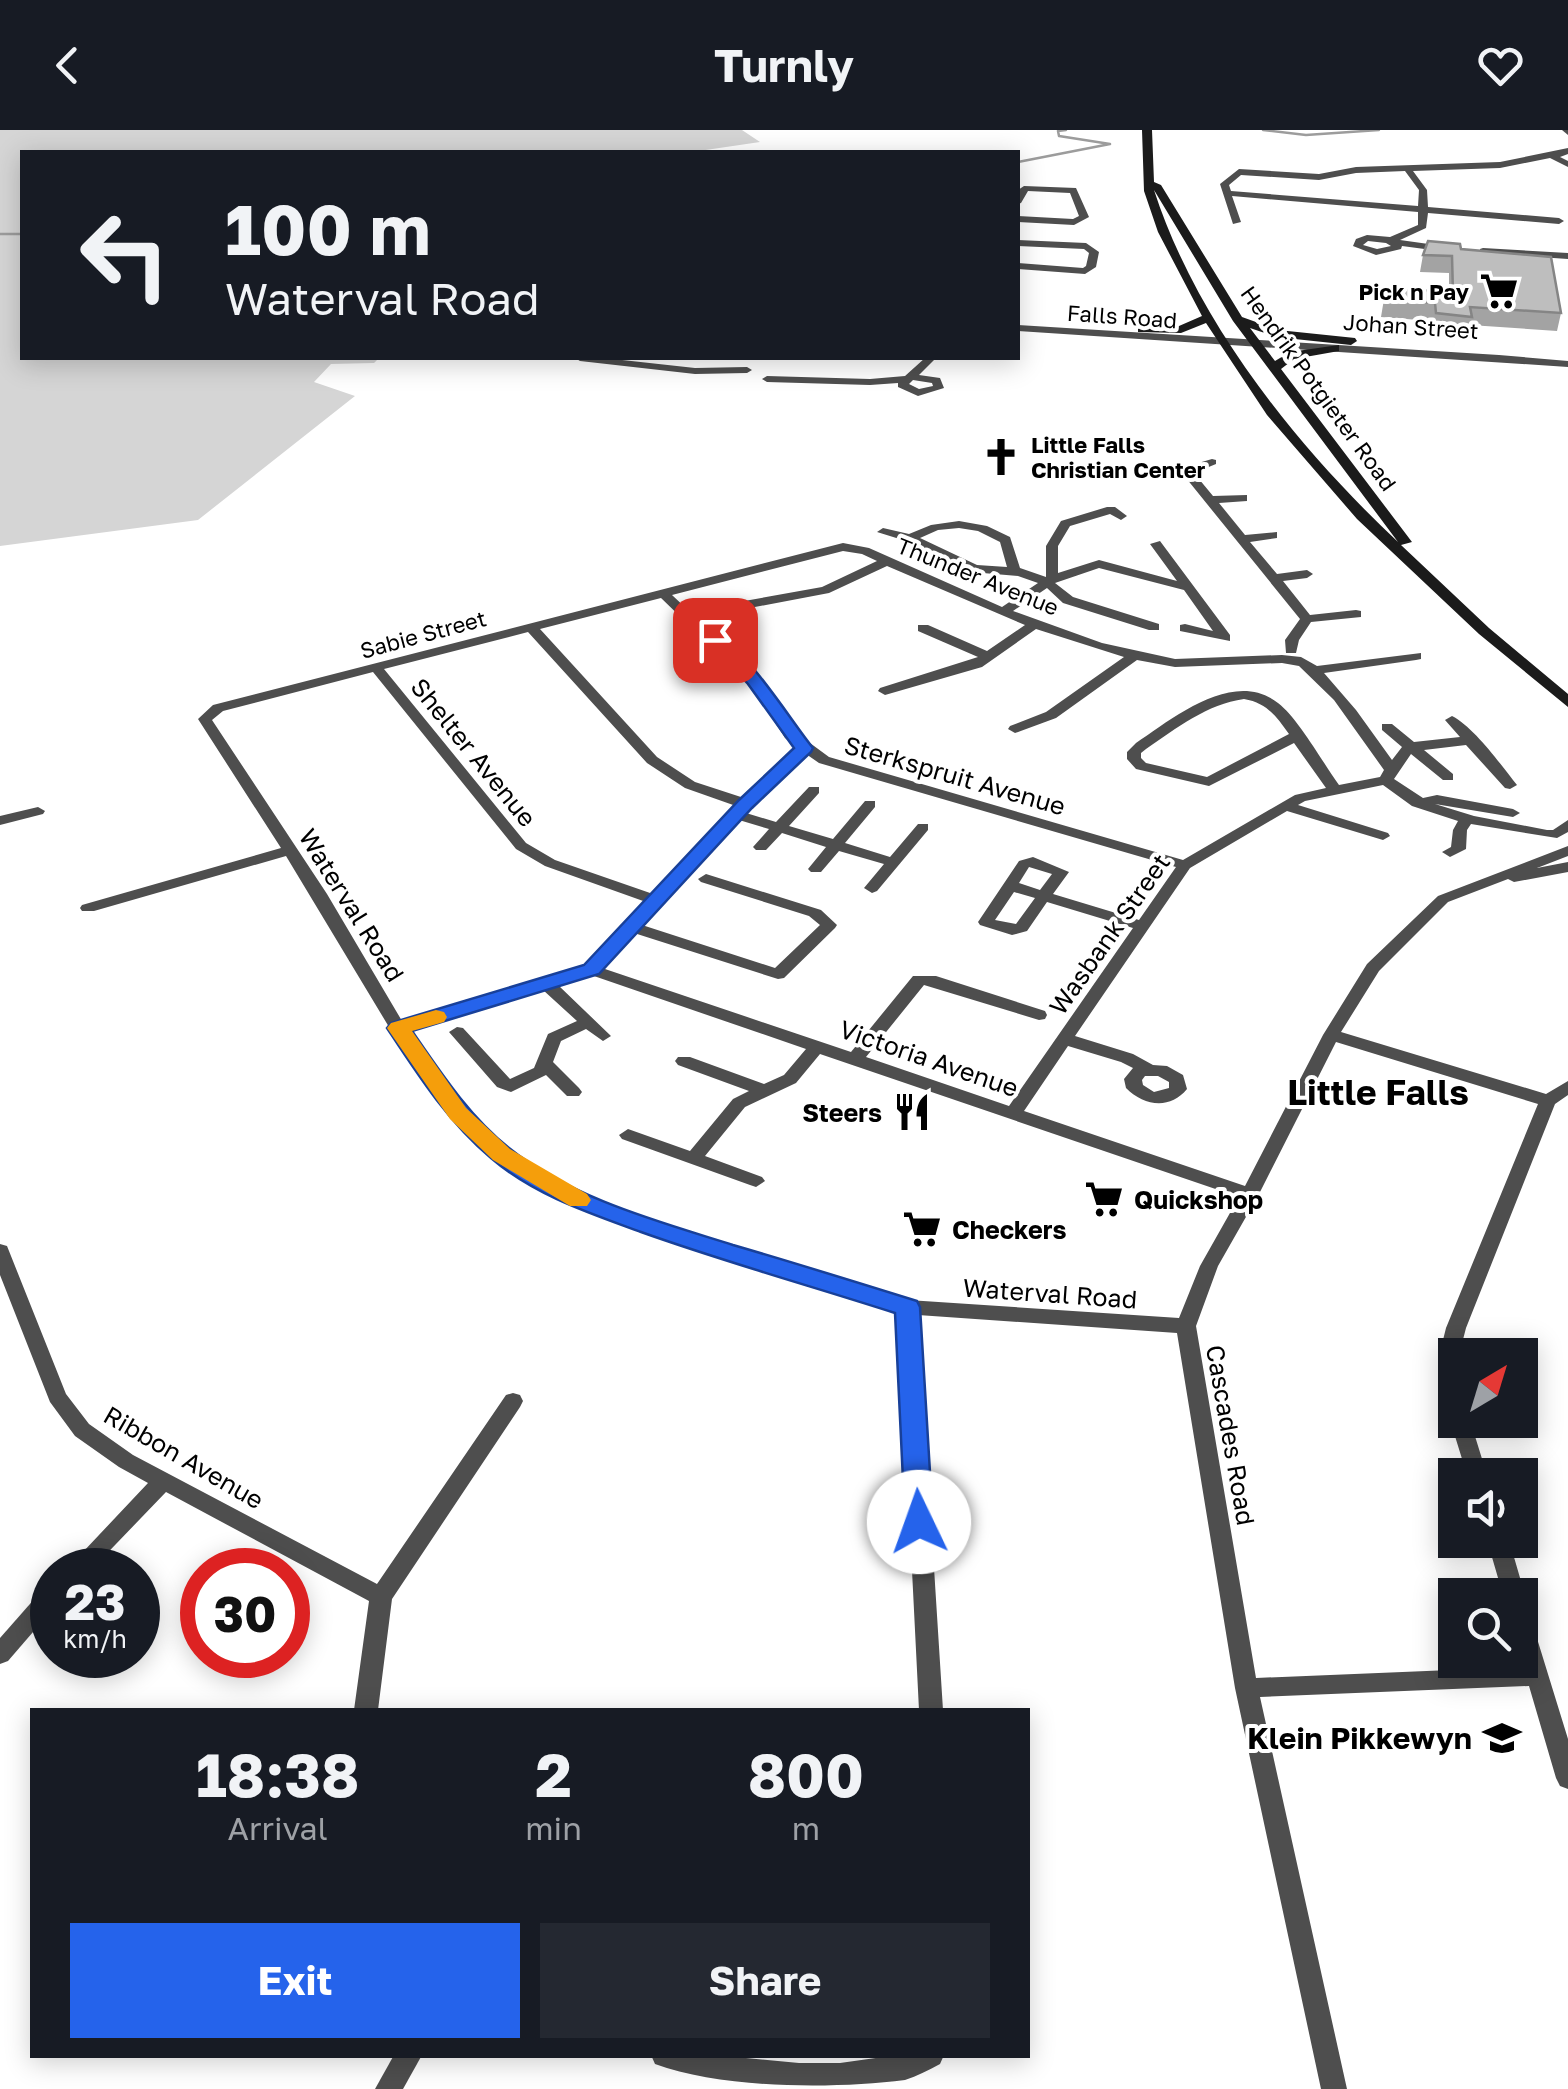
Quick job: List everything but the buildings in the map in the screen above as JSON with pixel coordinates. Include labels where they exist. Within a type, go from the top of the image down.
[{"type":"main road","name":"Hendrik Potgieter Road","points":[[1147,130],[1150,192],[1162,232],[1208,318],[1271,412],[1362,516],[1484,631],[1568,702]]},
{"type":"main road","name":"Hendrik Potgieter Road","points":[[1148,170],[1237,319],[1429,576]]},
{"type":"main road","points":[[1142,330],[1181,329],[1208,318]]},
{"type":"main road","points":[[1237,319],[1268,332],[1351,344]]},
{"type":"main road","points":[[1274,368],[1300,353],[1351,344]]},
{"type":"street","points":[[1236,222],[1226,193],[1226,180],[1239,172],[1319,177],[1356,170],[1562,162],[1567,150]]},
{"type":"street","points":[[1393,244],[1423,226],[1421,183],[1407,168]]},
{"type":"street","points":[[1020,196],[1023,189],[1073,190],[1084,217],[1074,222],[1020,219]]},
{"type":"street","points":[[1226,193],[1559,221]]},
{"type":"street","points":[[1020,243],[1086,246],[1094,252],[1092,267],[1084,270],[1020,266]]},
{"type":"street","points":[[1393,244],[1458,254]]},
{"type":"street","points":[[1393,244],[1568,259]]},
{"type":"street","points":[[1476,255],[1568,259]]},
{"type":"street","name":"Falls Road","points":[[1020,324],[1221,338]]},
{"type":"street","name":"Falls Road","points":[[1051,327],[1221,338]]},
{"type":"street","name":"Johan Street","points":[[1221,338],[1351,344],[1568,363]]},
{"type":"street","name":"Johan Street","points":[[1351,344],[1568,363]]},
{"type":"street","points":[[599,360],[710,372],[870,382],[939,382],[934,360]]},
{"type":"street","points":[[644,360],[694,366]]},
{"type":"street","points":[[909,382],[932,360]]},
{"type":"street","points":[[1212,462],[1188,472],[1276,578],[1304,623]]},
{"type":"street","points":[[1211,500],[1242,498]]},
{"type":"street","points":[[910,538],[961,522],[970,523],[1006,540],[1014,570]]},
{"type":"street","points":[[882,532],[910,538],[976,569],[1014,570],[1049,580],[1068,600],[1154,626]]},
{"type":"street","points":[[1049,580],[1057,535]]},
{"type":"street","points":[[1243,539],[1274,536]]},
{"type":"street","points":[[1156,544],[1225,638],[1184,628]]},
{"type":"street","name":"Thunder Avenue","points":[[662,592],[832,547],[852,548],[1004,612],[1135,655],[1210,665],[1290,656]]},
{"type":"street","points":[[739,606],[825,590],[886,561]]},
{"type":"street","points":[[1004,612],[1049,580],[1107,564],[1189,588]]},
{"type":"street","points":[[1276,578],[1307,574]]},
{"type":"street","name":"Sabie Street","points":[[207,726],[205,719],[218,708],[662,592]]},
{"type":"street","name":"Sterkspruit Avenue","points":[[662,592],[755,680],[790,735],[804,748],[862,774],[1184,865]]},
{"type":"street","points":[[1356,614],[1304,623],[1292,640],[1290,656],[1313,671],[1352,715],[1388,775],[1416,804],[1468,818],[1512,806]]},
{"type":"street","points":[[885,691],[959,670],[989,657],[1036,623]]},
{"type":"street","points":[[530,626],[652,760],[690,786],[778,828],[892,862]]},
{"type":"street","points":[[923,628],[989,657]]},
{"type":"street","points":[[1015,730],[1051,715],[1135,655]]},
{"type":"street","points":[[1313,671],[1416,656]]},
{"type":"street","name":"Shelter Avenue","points":[[376,667],[522,846],[550,863],[655,900]]},
{"type":"street","points":[[1296,736],[1209,782],[1142,766],[1134,760],[1134,752],[1141,746],[1196,708],[1241,696],[1270,702],[1296,736],[1335,790]]},
{"type":"street","points":[[1452,720],[1472,740],[1512,806],[1554,834],[1568,824]]},
{"type":"street","name":"Waterval Road","points":[[207,726],[289,850],[398,1028],[458,1114],[502,1154],[538,1179],[583,1202],[681,1237],[908,1307],[1186,1326]]},
{"type":"street","points":[[1387,727],[1409,747],[1430,758],[1448,777]]},
{"type":"street","points":[[1388,775],[1409,747],[1472,740]]},
{"type":"street","points":[[398,1028],[591,970],[804,748]]},
{"type":"street","name":"Wasbank Street","points":[[1013,1113],[1184,865],[1315,792],[1388,775]]},
{"type":"street","points":[[761,846],[814,790]]},
{"type":"street","points":[[1416,804],[1437,799],[1512,806]]},
{"type":"street","points":[[816,869],[870,804]]},
{"type":"street","points":[[1284,806],[1382,836]]},
{"type":"street","points":[[0,821],[38,811]]},
{"type":"street","points":[[1450,852],[1458,849],[1459,833],[1468,818]]},
{"type":"street","points":[[872,888],[923,827]]},
{"type":"street","points":[[88,908],[289,850]]},
{"type":"street","name":"Cascades Road","points":[[1334,2089],[1246,1688],[1186,1326],[1209,1266],[1330,1035],[1373,968],[1400,937],[1443,899],[1568,851]]},
{"type":"street","points":[[1026,862],[1060,871],[1019,930],[986,922],[1008,885],[1026,862]]},
{"type":"street","name":"Cascades Road","points":[[1484,882],[1568,868]]},
{"type":"street","points":[[631,927],[778,974],[829,925],[815,913],[706,879]]},
{"type":"street","points":[[1008,885],[1142,926]]},
{"type":"street","name":"Victoria Avenue","points":[[591,970],[1250,1194]]},
{"type":"street","points":[[855,1060],[919,980],[930,980],[1039,1016]]},
{"type":"street","points":[[546,984],[603,1036]]},
{"type":"street","points":[[456,1032],[507,1085],[536,1074],[554,1038],[588,1022]]},
{"type":"street","points":[[1330,1035],[1548,1102]]},
{"type":"street","points":[[1065,1038],[1128,1058],[1146,1070]]},
{"type":"street","points":[[694,1159],[739,1104],[790,1079],[817,1046]]},
{"type":"street","points":[[684,1062],[766,1091]]},
{"type":"street","points":[[544,1064],[573,1092]]},
{"type":"street","points":[[1454,1338],[1548,1102],[1568,1087]]},
{"type":"street","points":[[628,1134],[756,1182]]},
{"type":"street","name":"Ribbon Avenue","points":[[0,1251],[57,1397],[68,1415],[104,1448],[381,1597]]},
{"type":"street","points":[[908,1307],[931,1708]]},
{"type":"street","points":[[366,1708],[381,1597],[513,1401]]},
{"type":"street","points":[[98,1548],[163,1481]]},
{"type":"street","points":[[0,1654],[30,1620]]},
{"type":"street","points":[[1246,1688],[1486,1678]]},
{"type":"street","points":[[1535,1678],[1568,1778]]},
{"type":"street","points":[[388,2089],[407,2058]]},
{"type":"street","points":[[674,2058],[727,2073],[797,2077],[877,2071],[920,2058]]},
{"type":"shaded area","points":[[0,130],[742,130],[760,142],[706,150],[20,150],[20,360],[377,360],[331,364],[314,382],[355,396],[198,520],[0,546]]},
{"type":"waterway","points":[[1020,162],[1110,144],[1059,136],[1058,131],[1066,130]]},
{"type":"waterway","points":[[1263,130],[1306,135],[1379,130]]},
{"type":"waterway","points":[[0,234],[20,234]]},
{"type":"slow traffic","points":[[436,1017],[398,1028],[458,1114],[502,1154],[579,1200]]},
{"type":"place","name":"Pick n Pay","points":[[1499,291]]},
{"type":"place","name":"Little Falls Christian Center","points":[[1001,457]]},
{"type":"place","name":"Steers","points":[[912,1112]]},
{"type":"place","name":"Quickshop","points":[[1104,1199]]},
{"type":"place","name":"Checkers","points":[[922,1229]]},
{"type":"place","name":"Klein Pikkewyn","points":[[1502,1738]]},
{"type":"district","name":"Little Falls","points":[[1378,1092]]},
{"type":"route","points":[[715,640],[755,680],[790,735],[804,748],[746,804],[591,970],[398,1028],[458,1114],[502,1154],[538,1179],[583,1202],[681,1237],[908,1307],[919,1522]]}]
